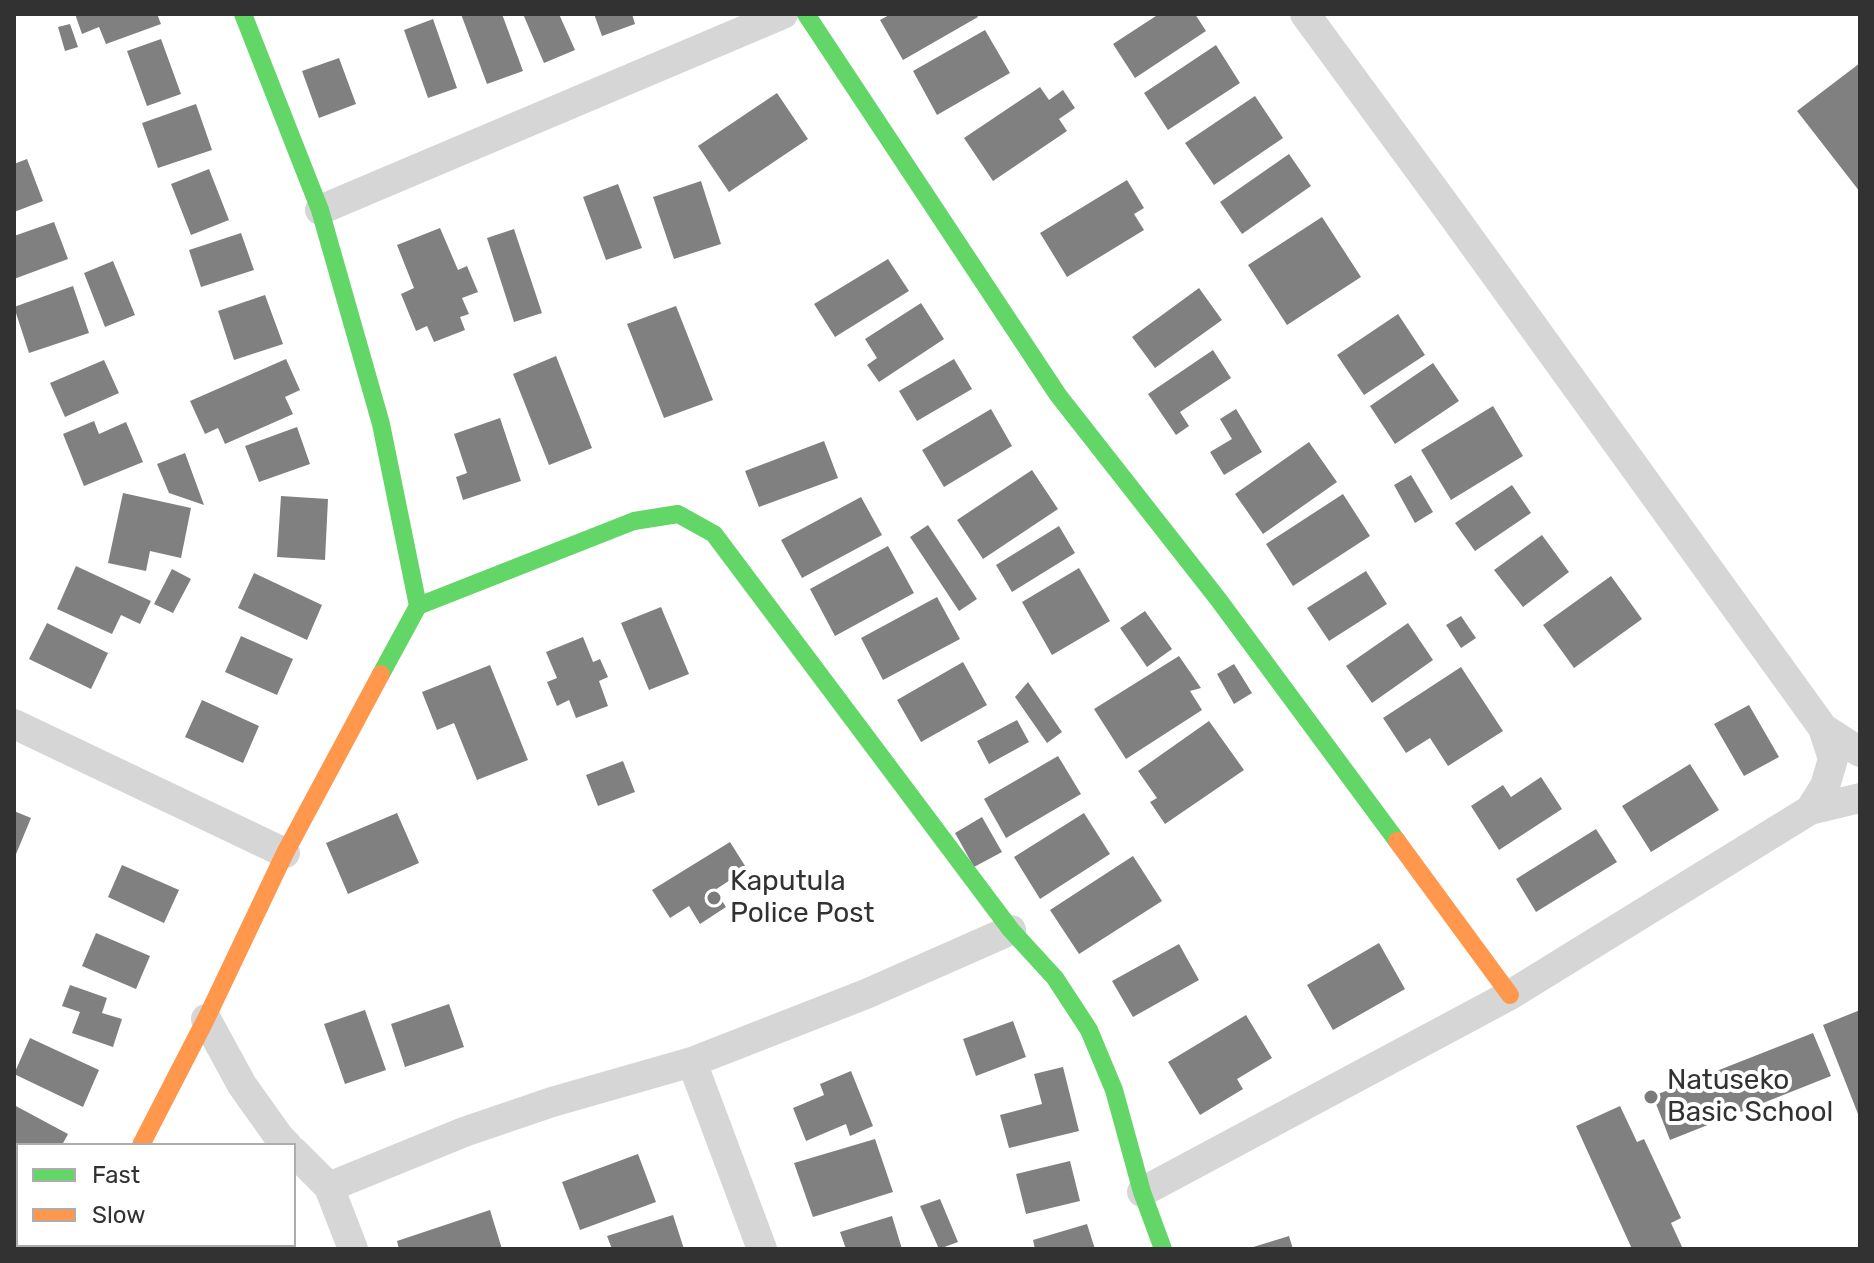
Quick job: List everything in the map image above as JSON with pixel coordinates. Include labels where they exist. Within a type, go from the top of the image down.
[{"type":"street","points":[[142,1143],[206,1019],[285,853],[418,606],[381,424],[320,210],[243,14]]},
{"type":"street","points":[[320,210],[783,14]]},
{"type":"street","points":[[806,14],[1058,395],[1218,599],[1510,995]]},
{"type":"street","points":[[1305,14],[1823,728],[1833,759],[1825,786],[1810,810]]},
{"type":"street","points":[[418,606],[634,521],[678,514],[714,534],[1011,930],[1055,978],[1089,1030],[1114,1090],[1142,1192],[1163,1249]]},
{"type":"street","points":[[14,724],[285,853]]},
{"type":"street","points":[[1823,728],[1860,752]]},
{"type":"street","points":[[1142,1192],[1510,995],[1810,810],[1860,798]]},
{"type":"street","points":[[329,1187],[464,1132],[537,1107],[692,1062],[866,994],[1011,930]]},
{"type":"street","points":[[206,1019],[242,1085],[285,1143]]},
{"type":"street","points":[[692,1062],[762,1249]]},
{"type":"street","points":[[296,1154],[329,1187],[353,1249]]},
{"type":"building","points":[[75,14],[157,14],[161,24],[106,44],[99,27],[82,34]]},
{"type":"building","points":[[461,14],[502,14],[523,71],[487,84]]},
{"type":"building","points":[[523,14],[559,14],[575,50],[544,63]]},
{"type":"building","points":[[594,14],[632,14],[635,24],[602,36]]},
{"type":"building","points":[[891,14],[976,14],[978,17],[903,60],[880,20]]},
{"type":"building","points":[[1159,14],[1195,14],[1206,31],[1135,78],[1113,44]]},
{"type":"building","points":[[433,19],[457,88],[428,98],[404,30]]},
{"type":"building","points":[[70,24],[78,47],[65,51],[58,27]]},
{"type":"building","points":[[985,30],[1010,73],[937,115],[913,71]]},
{"type":"building","points":[[161,39],[181,94],[147,106],[127,51]]},
{"type":"building","points":[[1216,45],[1240,83],[1168,130],[1144,93]]},
{"type":"building","points":[[339,58],[356,104],[319,118],[302,71]]},
{"type":"building","points":[[1860,63],[1860,192],[1797,111]]},
{"type":"building","points":[[1040,87],[1049,100],[1063,90],[1075,108],[1059,119],[1067,131],[993,181],[964,138]]},
{"type":"building","points":[[777,93],[808,139],[729,192],[698,146]]},
{"type":"building","points":[[1255,96],[1283,138],[1214,185],[1185,143]]},
{"type":"building","points":[[196,104],[212,150],[158,168],[142,123]]},
{"type":"building","points":[[1289,154],[1311,186],[1242,234],[1220,202]]},
{"type":"building","points":[[27,159],[43,201],[14,212],[14,164]]},
{"type":"building","points":[[209,169],[229,220],[191,235],[171,184]]},
{"type":"building","points":[[1127,180],[1144,208],[1134,214],[1144,230],[1067,277],[1040,233]]},
{"type":"building","points":[[701,181],[721,244],[674,259],[653,197]]},
{"type":"building","points":[[618,184],[642,248],[606,260],[583,197]]},
{"type":"building","points":[[1322,217],[1361,277],[1287,325],[1248,265]]},
{"type":"building","points":[[54,222],[68,259],[14,279],[14,236]]},
{"type":"building","points":[[440,228],[458,270],[467,266],[478,292],[462,298],[469,314],[460,317],[465,330],[434,342],[427,326],[416,331],[401,294],[414,288],[397,245]]},
{"type":"building","points":[[514,229],[542,313],[514,322],[487,238]]},
{"type":"building","points":[[241,233],[254,270],[201,287],[189,250]]},
{"type":"building","points":[[888,259],[909,291],[835,337],[814,304]]},
{"type":"building","points":[[113,261],[135,315],[105,327],[84,273]]},
{"type":"building","points":[[73,286],[89,333],[29,353],[14,307]]},
{"type":"building","points":[[1199,288],[1222,320],[1155,368],[1132,337]]},
{"type":"building","points":[[265,295],[283,344],[234,360],[218,311]]},
{"type":"building","points":[[921,303],[944,339],[879,382],[867,365],[877,358],[865,339]]},
{"type":"building","points":[[676,306],[713,400],[664,418],[627,324]]},
{"type":"building","points":[[1398,314],[1425,355],[1364,395],[1337,355]]},
{"type":"building","points":[[1213,350],[1231,378],[1180,412],[1189,426],[1176,435],[1148,394]]},
{"type":"building","points":[[556,356],[592,448],[549,465],[513,374]]},
{"type":"building","points":[[286,359],[300,390],[285,397],[293,414],[225,444],[218,428],[205,434],[190,401]]},
{"type":"building","points":[[954,359],[972,389],[917,421],[899,391]]},
{"type":"building","points":[[104,360],[119,393],[65,417],[50,383]]},
{"type":"building","points":[[1433,363],[1459,401],[1395,444],[1370,406]]},
{"type":"building","points":[[1493,406],[1523,456],[1451,500],[1421,450]]},
{"type":"building","points":[[991,409],[1012,446],[944,487],[922,450]]},
{"type":"building","points":[[1236,409],[1262,452],[1224,475],[1210,452],[1232,439],[1220,419]]},
{"type":"building","points":[[500,418],[521,481],[463,500],[456,477],[467,473],[454,434]]},
{"type":"building","points":[[94,421],[99,434],[126,422],[143,462],[84,486],[63,434]]},
{"type":"building","points":[[297,427],[310,464],[259,482],[245,446]]},
{"type":"building","points":[[824,441],[838,478],[759,507],[745,471]]},
{"type":"building","points":[[1309,442],[1337,482],[1263,534],[1235,494]]},
{"type":"building","points":[[185,453],[204,505],[169,493],[157,464]]},
{"type":"building","points":[[1032,470],[1058,509],[983,559],[957,520]]},
{"type":"building","points":[[1411,475],[1433,512],[1415,523],[1394,485]]},
{"type":"building","points":[[1512,485],[1531,513],[1475,551],[1455,523]]},
{"type":"building","points":[[123,493],[191,508],[181,558],[150,551],[146,571],[108,563]]},
{"type":"building","points":[[1343,494],[1370,536],[1293,586],[1266,544]]},
{"type":"building","points":[[281,496],[328,499],[325,560],[277,557]]},
{"type":"building","points":[[861,497],[882,535],[802,578],[781,540]]},
{"type":"building","points":[[928,525],[977,599],[959,611],[910,537]]},
{"type":"building","points":[[1059,526],[1075,553],[1012,592],[996,565]]},
{"type":"building","points":[[1542,535],[1569,572],[1523,607],[1494,570]]},
{"type":"building","points":[[888,546],[914,593],[835,636],[810,589]]},
{"type":"building","points":[[76,566],[151,601],[140,624],[121,615],[112,634],[57,609]]},
{"type":"building","points":[[1079,568],[1110,621],[1052,655],[1022,602]]},
{"type":"building","points":[[172,569],[191,579],[173,613],[154,604]]},
{"type":"building","points":[[1366,571],[1387,604],[1329,641],[1307,608]]},
{"type":"building","points":[[254,573],[322,605],[307,640],[238,608]]},
{"type":"building","points":[[1611,576],[1642,619],[1574,668],[1543,625]]},
{"type":"building","points":[[937,597],[960,639],[883,680],[861,638]]},
{"type":"building","points":[[661,607],[689,674],[649,690],[621,623]]},
{"type":"building","points":[[1145,611],[1172,649],[1147,667],[1120,628]]},
{"type":"building","points":[[1461,616],[1476,638],[1461,648],[1446,625]]},
{"type":"building","points":[[47,623],[108,653],[91,689],[29,659]]},
{"type":"building","points":[[1408,623],[1433,660],[1372,703],[1346,666]]},
{"type":"building","points":[[241,636],[293,659],[277,695],[225,672]]},
{"type":"building","points":[[583,637],[593,662],[600,659],[608,677],[599,681],[608,706],[576,718],[569,700],[557,706],[547,682],[557,678],[546,652]]},
{"type":"building","points":[[1179,656],[1201,688],[1190,691],[1202,710],[1126,759],[1094,709]]},
{"type":"building","points":[[963,662],[987,705],[921,742],[897,700]]},
{"type":"building","points":[[1234,664],[1252,693],[1234,704],[1217,674]]},
{"type":"building","points":[[490,665],[528,760],[477,780],[454,723],[437,730],[422,692]]},
{"type":"building","points":[[1461,667],[1503,731],[1448,766],[1430,738],[1406,753],[1383,718]]},
{"type":"building","points":[[1028,682],[1062,732],[1047,743],[1015,697]]},
{"type":"building","points":[[202,700],[259,726],[243,763],[185,737]]},
{"type":"building","points":[[1749,705],[1779,757],[1744,776],[1714,724]]},
{"type":"building","points":[[1017,720],[1029,742],[989,764],[977,741]]},
{"type":"building","points":[[1209,721],[1244,770],[1165,824],[1150,802],[1157,798],[1138,771]]},
{"type":"building","points":[[1058,756],[1081,794],[1006,838],[984,799]]},
{"type":"building","points":[[623,761],[635,792],[598,806],[586,775]]},
{"type":"building","points":[[1690,764],[1719,810],[1651,852],[1622,806]]},
{"type":"building","points":[[1541,777],[1562,809],[1499,850],[1471,806],[1503,785],[1511,797]]},
{"type":"building","points":[[14,811],[31,818],[14,859]]},
{"type":"building","points":[[397,813],[419,863],[348,894],[326,843]]},
{"type":"building","points":[[1084,813],[1110,854],[1040,899],[1014,857]]},
{"type":"building","points":[[982,817],[1002,852],[974,867],[955,833]]},
{"type":"building","points":[[1596,829],[1617,862],[1536,912],[1516,879]]},
{"type":"building","points":[[730,842],[747,869],[715,890],[726,907],[700,924],[689,906],[670,918],[652,890]]},
{"type":"building","points":[[1133,856],[1162,901],[1079,954],[1050,910]]},
{"type":"building","points":[[122,865],[179,890],[164,923],[108,897]]},
{"type":"building","points":[[96,933],[150,956],[136,989],[82,966]]},
{"type":"building","points":[[1379,943],[1405,989],[1333,1030],[1307,985]]},
{"type":"building","points":[[1179,944],[1199,980],[1133,1017],[1112,981]]},
{"type":"building","points":[[70,985],[107,998],[102,1013],[122,1019],[113,1047],[72,1033],[80,1012],[62,1006]]},
{"type":"building","points":[[449,1004],[464,1047],[405,1067],[391,1024]]},
{"type":"building","points":[[365,1010],[386,1070],[345,1084],[324,1024]]},
{"type":"building","points":[[1860,1010],[1860,1119],[1823,1025]]},
{"type":"building","points":[[1246,1015],[1272,1058],[1237,1079],[1243,1089],[1200,1115],[1168,1062]]},
{"type":"building","points":[[1013,1021],[1026,1057],[976,1076],[963,1039]]},
{"type":"building","points":[[1813,1033],[1831,1076],[1670,1140],[1653,1096]]},
{"type":"building","points":[[30,1038],[99,1070],[83,1107],[14,1074]]},
{"type":"building","points":[[1063,1067],[1079,1131],[1009,1148],[1000,1115],[1042,1104],[1034,1074]]},
{"type":"building","points":[[851,1071],[873,1126],[850,1136],[846,1124],[806,1141],[793,1108],[824,1095],[820,1084]]},
{"type":"building","points":[[14,1105],[68,1134],[63,1143],[14,1145]]},
{"type":"building","points":[[1620,1106],[1637,1142],[1644,1139],[1681,1218],[1671,1223],[1683,1249],[1632,1249],[1576,1126]]},
{"type":"building","points":[[875,1139],[893,1192],[813,1217],[794,1163]]},
{"type":"building","points":[[638,1154],[656,1202],[580,1230],[562,1182]]},
{"type":"building","points":[[1070,1161],[1080,1201],[1026,1214],[1016,1174]]},
{"type":"building","points":[[14,1175],[16,1225],[14,1224]]},
{"type":"building","points":[[940,1199],[958,1242],[939,1249],[920,1206]]},
{"type":"building","points":[[490,1210],[502,1249],[399,1249],[397,1241]]},
{"type":"building","points":[[673,1215],[684,1249],[612,1249],[607,1236]]},
{"type":"building","points":[[892,1216],[902,1249],[846,1249],[840,1232]]},
{"type":"building","points":[[1087,1224],[1095,1249],[1035,1249],[1033,1240]]},
{"type":"building","points":[[1289,1236],[1293,1249],[1250,1249],[1250,1248]]},
{"type":"traffic: fast","points":[[243,14],[320,210],[381,424],[418,606],[381,674]]},
{"type":"traffic: fast","points":[[806,14],[1058,395],[1218,599],[1397,841]]},
{"type":"traffic: fast","points":[[418,606],[634,521],[678,514],[714,534],[1011,930],[1055,978],[1089,1030],[1114,1090],[1142,1192],[1163,1249]]},
{"type":"traffic: slow","points":[[142,1143],[206,1019],[285,853],[381,674]]},
{"type":"traffic: slow","points":[[1397,841],[1510,995]]},
{"type":"place","name":"Kaputula Police Post","points":[[714,898]]},
{"type":"place","name":"Natuseko Basic School","points":[[1651,1097]]}]
